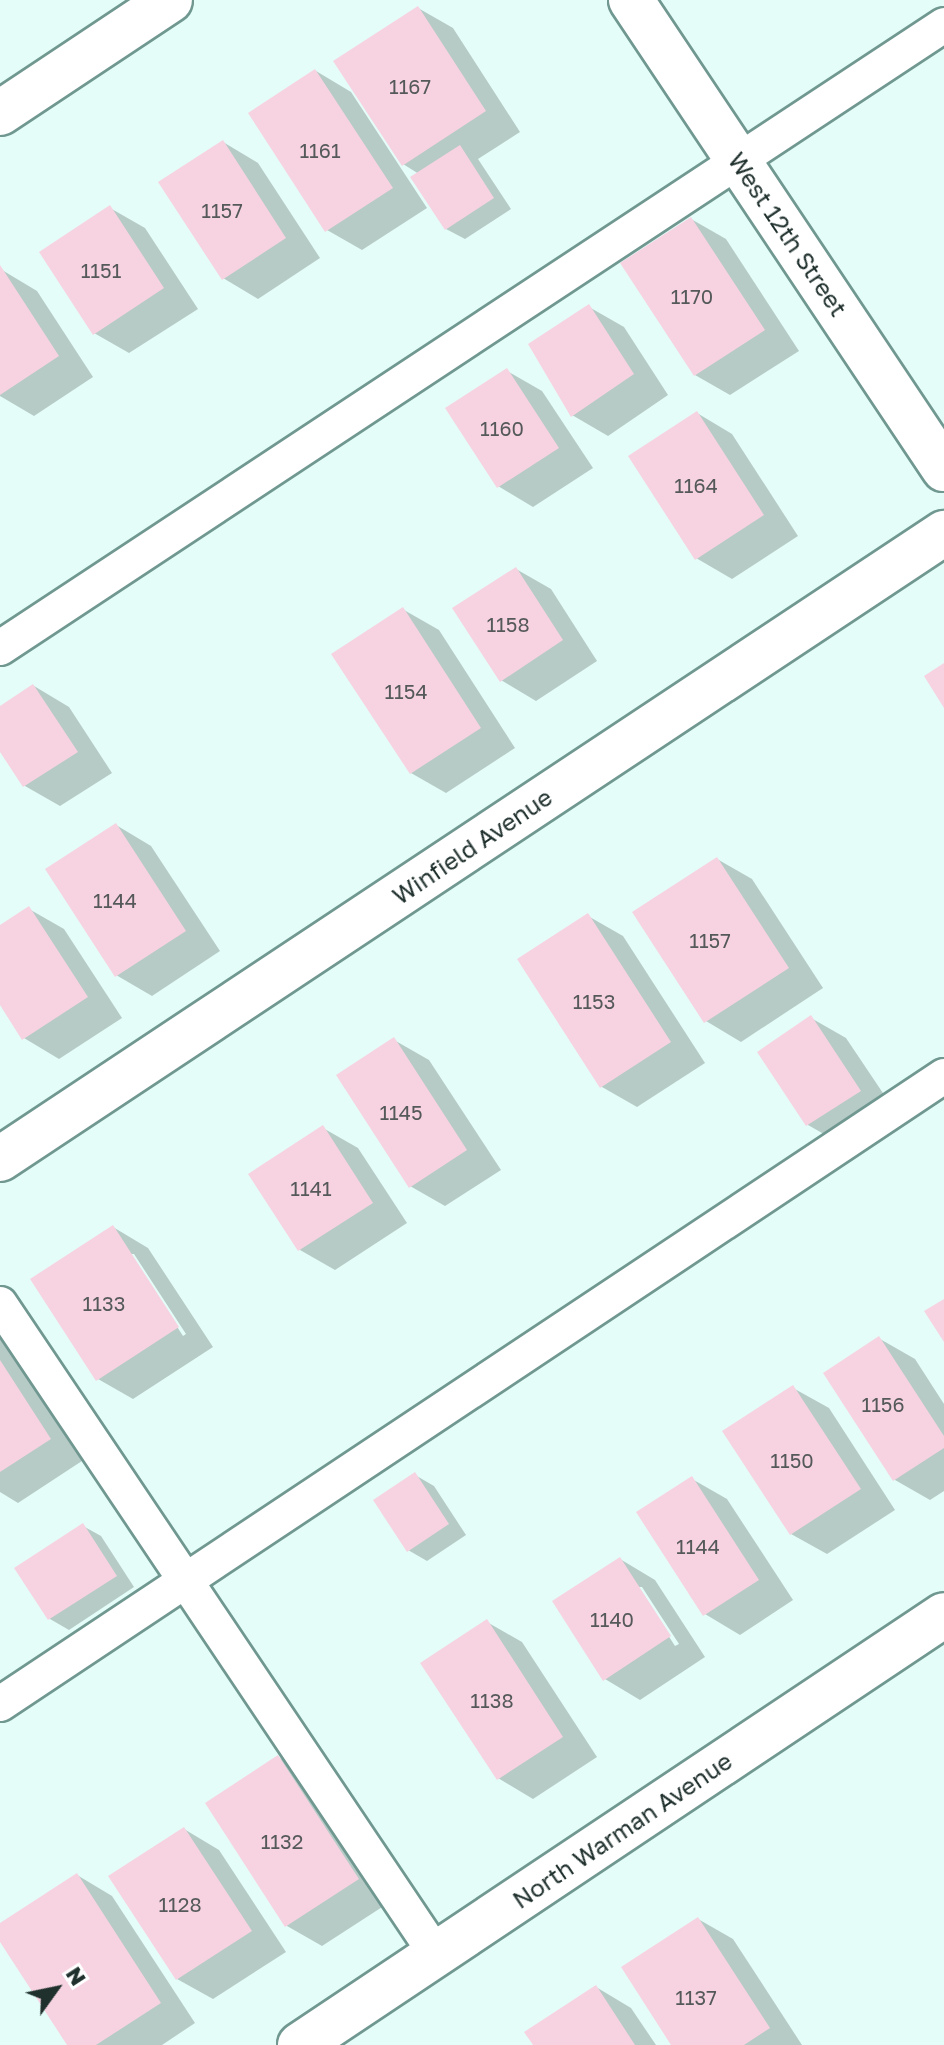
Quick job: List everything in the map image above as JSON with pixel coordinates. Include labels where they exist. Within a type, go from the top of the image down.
[{"type":"street","points":[[0,113],[170,0]]},
{"type":"street","name":"West 12th Street","points":[[631,0],[944,469]]},
{"type":"street","name":"Winfield Avenue","points":[[0,1159],[944,533]]},
{"type":"street","name":"North Warman Avenue","points":[[300,2045],[944,1615]]},
{"type":"lane","points":[[0,648],[944,25]]},
{"type":"lane","points":[[0,1704],[944,1076]]},
{"type":"lane","points":[[0,1304],[436,1954]]},
{"type":"building","points":[[418,6],[486,111],[402,166],[333,61]]},
{"type":"building","points":[[315,69],[393,188],[325,232],[248,113]]},
{"type":"building","points":[[223,140],[286,238],[222,280],[158,182]]},
{"type":"building","points":[[460,145],[494,198],[445,230],[410,177]]},
{"type":"building","points":[[110,205],[164,288],[93,335],[39,252]]},
{"type":"building","points":[[691,217],[765,330],[694,376],[620,263]]},
{"type":"building","points":[[0,265],[59,356],[0,395]]},
{"type":"building","points":[[589,304],[634,374],[571,417],[528,344]]},
{"type":"building","points":[[507,368],[559,448],[497,488],[445,408]]},
{"type":"building","points":[[697,411],[764,515],[695,560],[628,456]]},
{"type":"building","points":[[516,567],[563,640],[500,682],[452,608]]},
{"type":"building","points":[[403,607],[481,728],[410,774],[331,654]]},
{"type":"building","points":[[944,663],[944,708],[924,676]]},
{"type":"building","points":[[33,684],[78,752],[23,787],[0,752],[0,706]]},
{"type":"building","points":[[116,823],[186,931],[115,977],[45,869]]},
{"type":"building","points":[[717,857],[789,968],[704,1023],[632,912]]},
{"type":"building","points":[[29,906],[88,997],[22,1040],[0,1005],[0,925]]},
{"type":"building","points":[[588,913],[671,1042],[600,1088],[517,959]]},
{"type":"building","points":[[811,1015],[861,1091],[806,1126],[757,1052]]},
{"type":"building","points":[[394,1037],[467,1150],[409,1188],[336,1075]]},
{"type":"building","points":[[323,1125],[373,1203],[298,1251],[248,1174]]},
{"type":"building","points":[[113,1225],[179,1327],[96,1381],[30,1279]]},
{"type":"building","points":[[944,1299],[944,1342],[924,1311]]},
{"type":"building","points":[[879,1336],[944,1436],[944,1448],[893,1481],[823,1373]]},
{"type":"building","points":[[0,1360],[51,1439],[0,1472]]},
{"type":"building","points":[[793,1385],[861,1489],[790,1535],[722,1431]]},
{"type":"building","points":[[415,1472],[449,1524],[407,1552],[373,1500]]},
{"type":"building","points":[[692,1476],[759,1580],[703,1616],[636,1512]]},
{"type":"building","points":[[83,1523],[117,1576],[48,1620],[14,1568]]},
{"type":"building","points":[[620,1557],[671,1636],[603,1681],[552,1601]]},
{"type":"building","points":[[487,1619],[563,1737],[497,1780],[420,1663]]},
{"type":"building","points":[[278,1755],[359,1879],[285,1927],[205,1803]]},
{"type":"building","points":[[184,1827],[252,1931],[176,1980],[108,1876]]},
{"type":"building","points":[[77,1873],[161,2003],[96,2045],[67,2045],[0,1942],[0,1923]]},
{"type":"building","points":[[698,1917],[770,2028],[744,2045],[671,2045],[621,1967]]},
{"type":"building","points":[[596,1985],[635,2045],[533,2045],[524,2032]]}]
